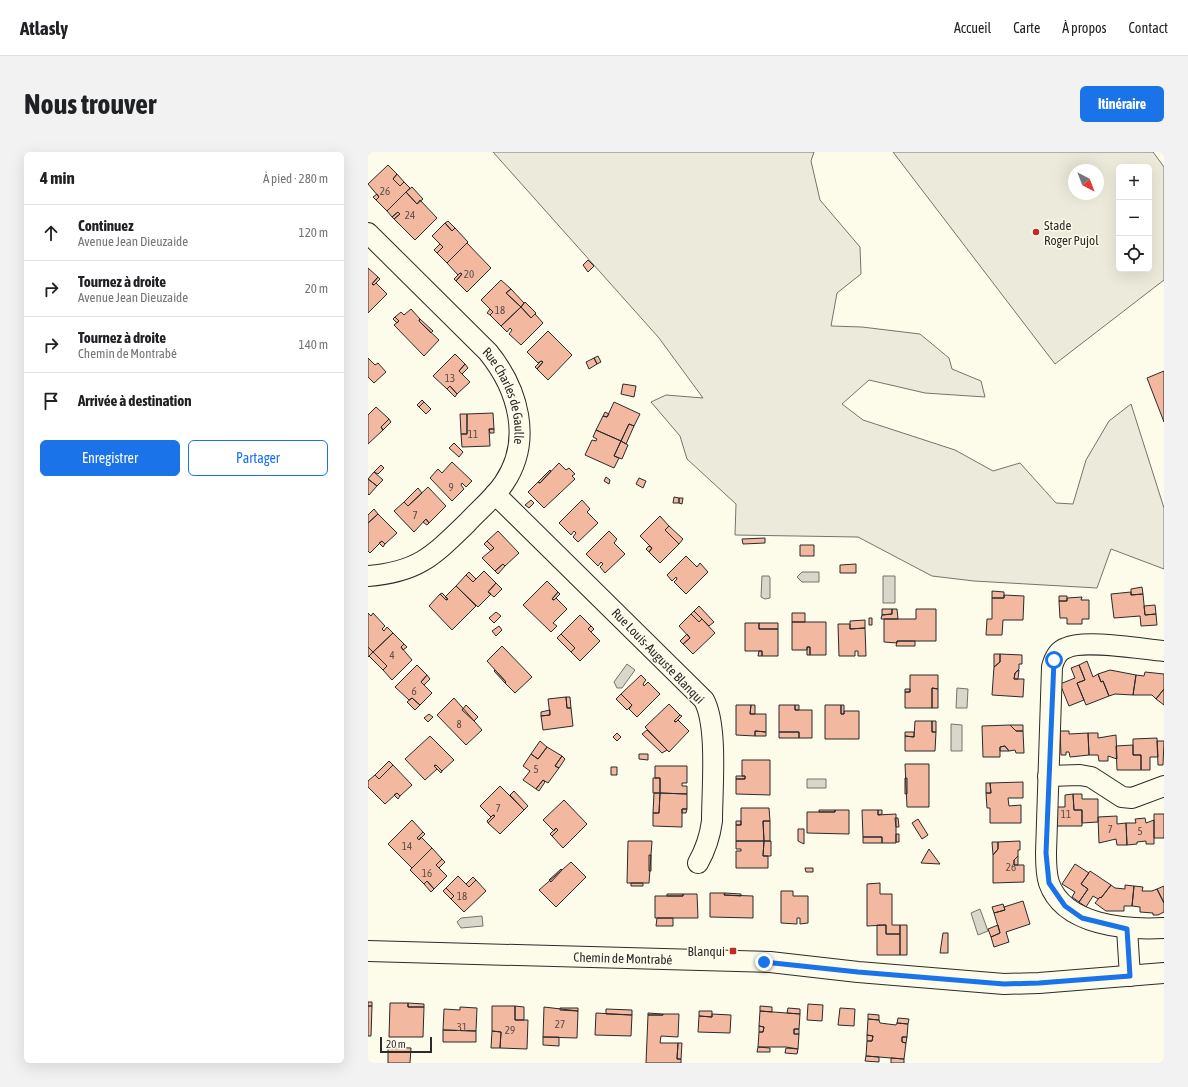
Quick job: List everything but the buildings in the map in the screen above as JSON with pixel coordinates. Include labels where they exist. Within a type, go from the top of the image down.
[{"type":"street","name":"Rue Charles de Gaulle","points":[[368,233],[488,352],[508,380],[519,412],[519,442],[511,470],[495,494],[446,544],[422,563],[399,571],[368,576]]},
{"type":"street","name":"Rue Louis-Auguste Blanqui","points":[[495,494],[704,700],[712,726],[712,821],[705,850],[698,863]]},
{"type":"street","points":[[1164,651],[1084,644],[1074,645],[1061,650],[1054,660],[1052,667],[1046,858],[1049,883],[1052,890],[1065,906],[1082,918],[1127,929],[1164,928]]},
{"type":"street","points":[[1048,776],[1080,775],[1091,778],[1122,797],[1132,798],[1164,786]]},
{"type":"street","points":[[1127,929],[1130,976]]},
{"type":"street","name":"Chemin de Montrabé","points":[[368,952],[770,962],[858,972],[1004,984],[1039,983],[1164,973]]},
{"type":"shaded area","points":[[493,152],[814,152],[811,161],[820,200],[860,247],[861,274],[837,293],[831,326],[862,327],[920,334],[949,358],[952,369],[981,381],[985,397],[925,393],[869,380],[842,404],[863,420],[955,450],[993,471],[1020,463],[1056,503],[1073,504],[1086,460],[1109,421],[1131,404],[1164,508],[1164,569],[1111,549],[1097,588],[974,581],[932,576],[858,537],[735,535],[736,504],[687,459],[680,436],[651,402],[666,395],[703,398],[659,338]]},
{"type":"shaded area","name":"Stade Roger Pujol","points":[[893,152],[1153,152],[1164,167],[1164,280],[1055,364]]},
{"type":"shaded area","points":[[802,572],[819,572],[819,582],[802,582],[797,577]]},
{"type":"shaded area","points":[[762,576],[769,576],[770,578],[770,598],[765,599],[761,597]]},
{"type":"shaded area","points":[[883,576],[895,576],[895,603],[883,603]]},
{"type":"shaded area","points":[[627,664],[635,670],[622,688],[617,688],[614,682]]},
{"type":"shaded area","points":[[957,688],[968,689],[967,708],[956,708]]},
{"type":"shaded area","points":[[951,724],[962,725],[962,751],[951,751]]},
{"type":"shaded area","points":[[807,779],[826,779],[826,788],[807,788]]},
{"type":"shaded area","points":[[980,909],[988,931],[978,935],[971,913]]},
{"type":"shaded area","points":[[482,916],[483,926],[461,928],[457,922],[461,918]]},
{"type":"place","name":"Stade Roger Pujol","points":[[1036,232]]},
{"type":"place","name":"Blanqui","points":[[733,951]]},
{"type":"route","points":[[764,962],[858,972],[1004,984],[1039,983],[1130,976],[1127,929],[1117,925],[1082,918],[1065,906],[1052,890],[1049,883],[1046,853],[1052,667],[1054,660]]}]
